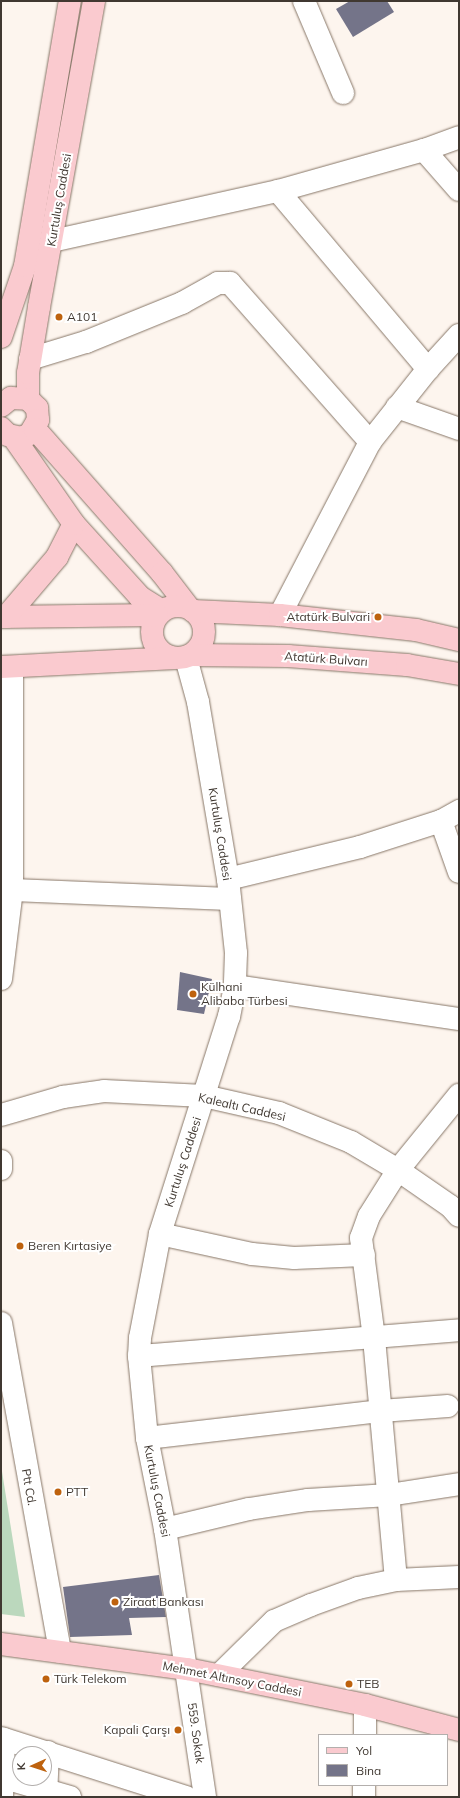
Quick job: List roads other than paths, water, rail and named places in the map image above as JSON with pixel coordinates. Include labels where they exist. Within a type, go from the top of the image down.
[{"type":"main road","points":[[1,337],[25,266],[70,1]]},
{"type":"main road","name":"Kurtuluş Caddesi","points":[[28,399],[30,359],[94,1]]},
{"type":"main road","points":[[1,406],[10,398],[28,399],[36,408],[38,420],[35,429],[30,434],[8,433]]},
{"type":"main road","points":[[35,429],[199,617],[204,633],[200,645],[184,657],[160,652],[152,638],[153,622],[159,613]]},
{"type":"main road","points":[[8,433],[74,524],[140,597],[159,613]]},
{"type":"main road","points":[[4,617],[57,557],[74,524]]},
{"type":"main road","points":[[4,617],[159,613],[175,606],[191,609],[280,615],[416,630],[459,640]]},
{"type":"main road","name":"Atatürk Bulvarı","points":[[6,667],[184,657],[288,656],[384,663],[459,674]]},
{"type":"main road","name":"Mehmet Altınsoy Caddesi","points":[[1,1644],[187,1668],[365,1705],[459,1730]]},
{"type":"street","points":[[304,1],[343,93]]},
{"type":"street","points":[[52,241],[278,191],[424,150],[459,137]]},
{"type":"street","points":[[424,150],[459,190]]},
{"type":"street","points":[[278,191],[428,369]]},
{"type":"street","points":[[30,359],[86,342],[182,303],[218,283],[230,283],[370,442]]},
{"type":"street","points":[[280,615],[370,442],[428,369],[459,335]]},
{"type":"street","points":[[397,407],[459,429]]},
{"type":"street","name":"Kurtuluş Caddesi","points":[[184,657],[198,702],[229,889],[236,953],[235,986],[229,1016],[160,1234],[140,1338],[139,1356],[147,1438],[165,1529],[187,1668]]},
{"type":"street","points":[[1,979],[12,890],[6,667]]},
{"type":"street","points":[[12,890],[229,889],[360,847],[450,816],[459,872]]},
{"type":"street","points":[[235,986],[459,1019]]},
{"type":"street","name":"Kalealtı Caddesi","points":[[1,1114],[63,1097],[104,1091],[204,1096],[279,1113],[351,1142],[398,1170],[450,1206],[459,1216]]},
{"type":"street","points":[[396,1580],[374,1338],[361,1238],[363,1227],[398,1170],[459,1095]]},
{"type":"street","points":[[1,1161],[1,1169]]},
{"type":"street","points":[[160,1234],[252,1254],[294,1258],[364,1255]]},
{"type":"street","name":"Ptt Cd.","points":[[1,1323],[60,1652]]},
{"type":"street","points":[[139,1356],[459,1330]]},
{"type":"street","points":[[147,1438],[381,1411],[448,1406]]},
{"type":"street","points":[[165,1529],[249,1509],[308,1500],[388,1495],[459,1484]]},
{"type":"street","points":[[219,1675],[274,1621],[358,1588],[396,1580],[459,1577]]},
{"type":"street","name":"559. Sokak","points":[[187,1668],[205,1797]]},
{"type":"street","points":[[365,1705],[365,1734]]},
{"type":"street","points":[[29,1746],[3,1738],[2,1784],[46,1794],[70,1797]]},
{"type":"street","points":[[52,1753],[186,1797]]},
{"type":"street","points":[[364,1786],[364,1797]]},
{"type":"place","name":"A101","points":[[59,317]]},
{"type":"place","name":"Atatürk Bulvari","points":[[378,617]]},
{"type":"place","name":"Külhani Alibaba Türbesi","points":[[193,994]]},
{"type":"place","name":"Beren Kırtasiye","points":[[20,1246]]},
{"type":"place","name":"PTT","points":[[58,1492]]},
{"type":"place","name":"Ziraat Bankası","points":[[115,1602]]},
{"type":"place","name":"Türk Telekom","points":[[46,1679]]},
{"type":"place","name":"TEB","points":[[349,1684]]},
{"type":"place","name":"Kapali Çarşı","points":[[178,1730]]}]
